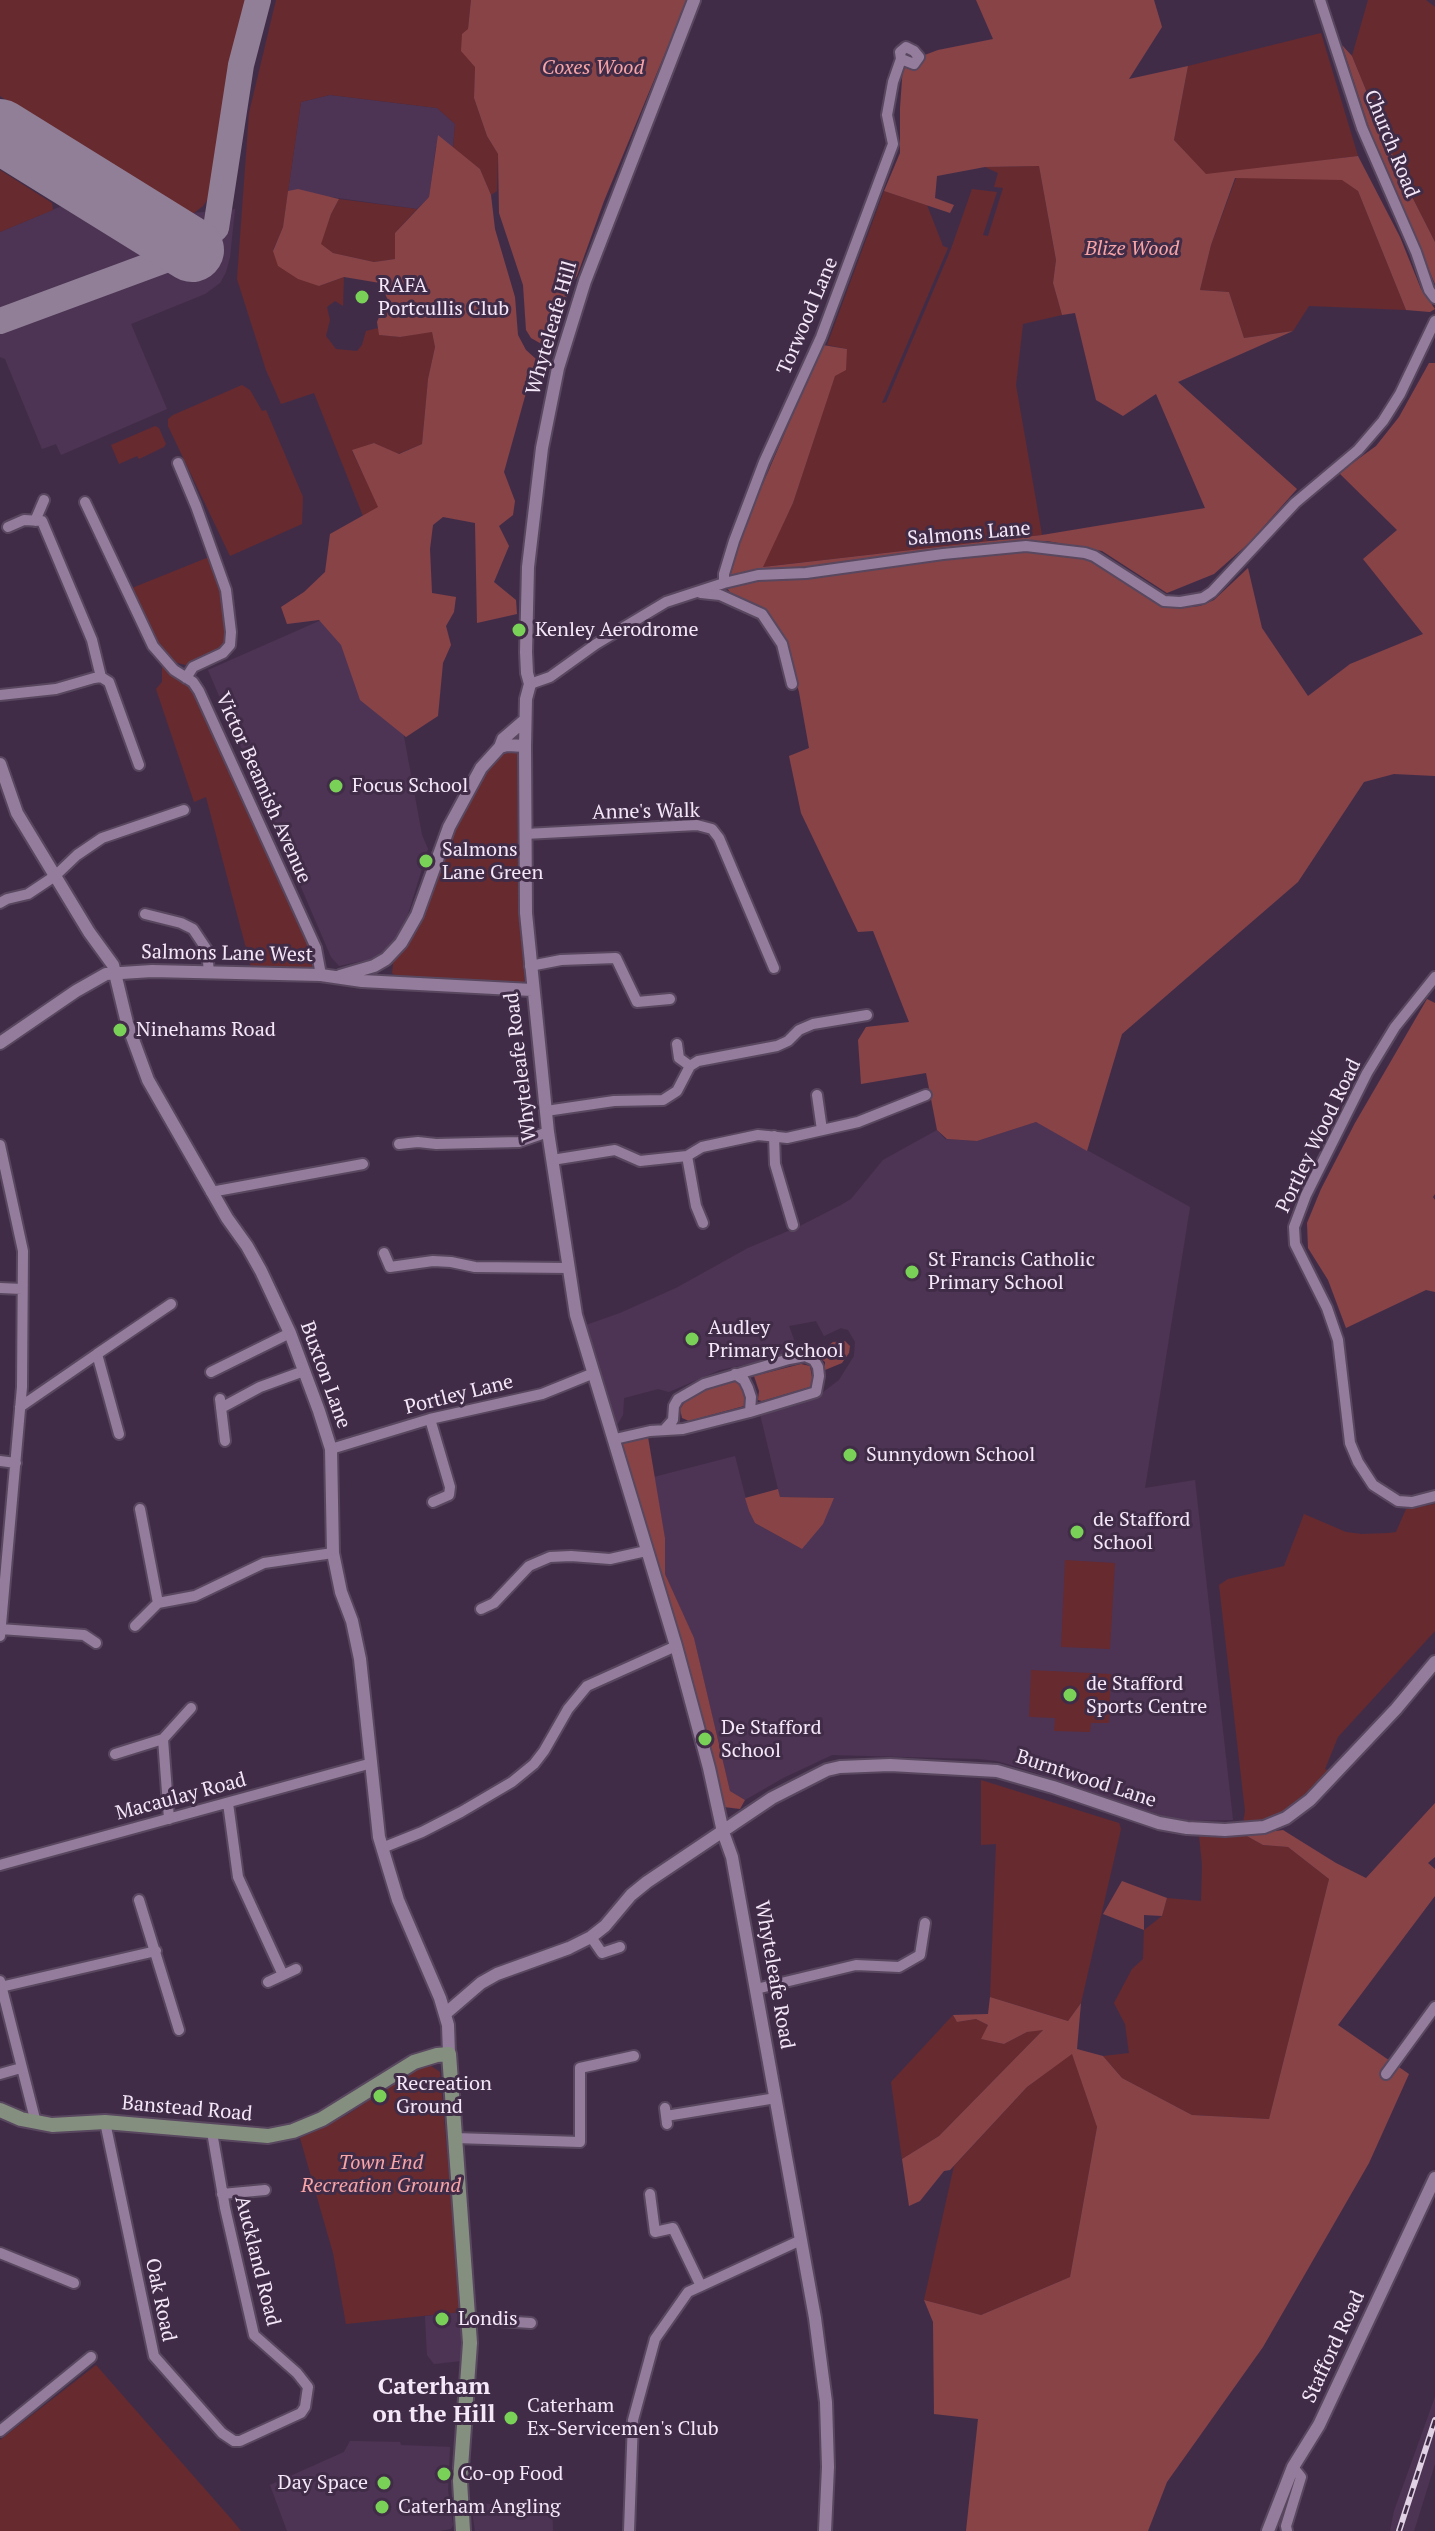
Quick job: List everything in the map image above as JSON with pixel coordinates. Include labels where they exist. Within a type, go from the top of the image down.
[{"type":"main road","name":"Banstead Road","points":[[0,2110],[36,2123],[52,2125],[105,2122],[268,2136],[293,2131],[322,2119],[414,2062],[449,2054]]},
{"type":"main road","points":[[449,2054],[470,2343],[460,2481],[463,2531]]},
{"type":"street","name":"Whyteleafe Hill","points":[[530,684],[526,652],[528,567],[542,448],[558,368],[585,281],[694,0]]},
{"type":"street","name":"Church Road","points":[[1320,0],[1362,128],[1435,298]]},
{"type":"street","name":"Torwood Lane","points":[[724,583],[734,541],[764,462],[821,337],[893,144],[887,115],[901,59]]},
{"type":"street","name":"Salmons Lane","points":[[530,684],[550,677],[596,644],[666,602],[758,575],[806,573],[1026,546],[1094,556],[1164,601],[1203,598],[1295,503],[1358,450],[1383,421],[1400,394],[1435,321]]},
{"type":"street","points":[[178,463],[226,590],[231,632],[230,645],[223,653],[193,667],[186,678]]},
{"type":"street","points":[[35,521],[44,500]]},
{"type":"street","name":"Victor Beamish Avenue","points":[[85,502],[153,646],[174,670],[193,682],[199,691],[316,948],[321,975]]},
{"type":"street","points":[[8,527],[24,520],[42,521],[92,640],[101,677],[109,682],[139,765]]},
{"type":"street","points":[[696,592],[720,595],[762,614],[782,644],[792,684]]},
{"type":"street","points":[[0,695],[56,689],[101,677]]},
{"type":"street","name":"Whyteleafe Road","points":[[530,684],[525,720],[526,913],[548,1132],[568,1268],[576,1315],[676,1646],[732,1857],[815,2318],[826,2402],[828,2467],[825,2531]]},
{"type":"street","points":[[391,981],[385,968],[386,959],[401,943],[417,915],[449,827],[481,768],[500,747],[503,739],[525,720]]},
{"type":"street","points":[[500,747],[525,746]]},
{"type":"street","name":"Buxton Lane","points":[[0,764],[3,785],[17,813],[89,932],[113,965],[127,1023],[148,1080],[211,1192],[254,1258],[290,1333],[304,1371],[331,1449],[333,1553],[360,1659],[375,1819],[398,1900],[445,2014],[449,2054]]},
{"type":"street","points":[[0,903],[28,894],[102,838],[184,810]]},
{"type":"street","name":"Anne's Walk","points":[[525,834],[697,825],[712,829],[719,838],[774,968]]},
{"type":"street","points":[[145,914],[193,929],[207,950],[209,973]]},
{"type":"street","points":[[530,966],[561,960],[616,958],[637,1002],[670,999]]},
{"type":"street","name":"Salmons Lane West","points":[[336,976],[374,966],[386,959]]},
{"type":"street","name":"Salmons Lane West","points":[[117,975],[152,971],[321,975],[347,980],[532,990]]},
{"type":"street","points":[[0,1043],[93,980],[106,974],[117,975]]},
{"type":"street","name":"Portley Wood Road","points":[[1435,977],[1395,1027],[1367,1073],[1306,1195],[1294,1227],[1295,1244],[1327,1308],[1338,1340],[1350,1443],[1358,1462],[1373,1485],[1398,1501],[1412,1502],[1435,1496]]},
{"type":"street","points":[[546,1111],[614,1101],[663,1100],[677,1091],[690,1066],[698,1061],[777,1046],[813,1024],[867,1015]]},
{"type":"street","points":[[677,1044],[679,1058],[690,1066]]},
{"type":"street","points":[[817,1095],[822,1130]]},
{"type":"street","points":[[552,1160],[615,1150],[640,1161],[687,1156],[702,1147],[758,1135],[787,1138],[858,1122],[926,1095]]},
{"type":"street","points":[[399,1144],[519,1142],[548,1132]]},
{"type":"street","points":[[774,1136],[775,1164],[793,1225]]},
{"type":"street","points":[[0,1145],[23,1251],[20,1407],[0,1631],[84,1635],[96,1643]]},
{"type":"street","points":[[687,1156],[696,1206],[703,1223]]},
{"type":"street","points":[[211,1192],[363,1164]]},
{"type":"street","points":[[384,1253],[390,1267],[433,1261],[475,1267],[568,1268]]},
{"type":"street","points":[[0,1288],[22,1289]]},
{"type":"street","points":[[20,1407],[171,1304]]},
{"type":"street","points":[[211,1372],[290,1333]]},
{"type":"street","points":[[97,1354],[119,1434]]},
{"type":"street","points":[[615,1439],[665,1429],[683,1429],[816,1392],[818,1367],[814,1360],[805,1356],[704,1384],[678,1399],[673,1420],[665,1429]]},
{"type":"street","points":[[225,1441],[220,1404],[232,1404],[260,1387],[304,1371]]},
{"type":"street","name":"Portley Lane","points":[[331,1449],[430,1419],[542,1394],[594,1373]]},
{"type":"street","points":[[735,1374],[744,1380],[748,1388],[750,1412]]},
{"type":"street","points":[[430,1419],[450,1487],[449,1495],[433,1502]]},
{"type":"street","points":[[0,1461],[16,1463]]},
{"type":"street","points":[[140,1509],[158,1603]]},
{"type":"street","points":[[481,1609],[494,1603],[529,1566],[550,1557],[610,1559],[646,1551]]},
{"type":"street","points":[[135,1626],[158,1603],[195,1596],[264,1563],[333,1553]]},
{"type":"street","points":[[382,1848],[448,1819],[512,1782],[534,1764],[568,1709],[587,1686],[676,1646]]},
{"type":"street","name":"Burntwood Lane","points":[[445,2014],[481,1983],[497,1974],[591,1937],[647,1882],[772,1798],[827,1770],[890,1765],[997,1771],[1159,1823],[1225,1830],[1264,1827],[1286,1818],[1310,1800],[1396,1709],[1435,1662]]},
{"type":"street","points":[[115,1754],[163,1739],[191,1708]]},
{"type":"street","points":[[163,1739],[169,1819]]},
{"type":"street","name":"Macaulay Road","points":[[0,1865],[372,1763]]},
{"type":"street","points":[[228,1803],[238,1877],[283,1975]]},
{"type":"street","points":[[139,1900],[179,2030]]},
{"type":"street","points":[[756,1989],[856,1965],[899,1967],[920,1955],[925,1923]]},
{"type":"street","points":[[591,1937],[602,1953],[620,1947]]},
{"type":"street","points":[[36,2123],[1,1983],[156,1951]]},
{"type":"street","points":[[268,1982],[296,1969]]},
{"type":"street","points":[[1386,2074],[1435,2007]]},
{"type":"street","points":[[455,2138],[580,2142],[580,2068],[634,2056]]},
{"type":"street","points":[[0,2074],[21,2068]]},
{"type":"street","points":[[666,2116],[776,2098]]},
{"type":"street","name":"Oak Road","points":[[105,2122],[154,2356],[228,2438],[240,2441],[247,2438]]},
{"type":"street","name":"Auckland Road","points":[[212,2132],[222,2194],[254,2335],[297,2373],[308,2387],[301,2413],[247,2438]]},
{"type":"street","name":"Stafford Road","points":[[1268,2531],[1293,2467],[1319,2425],[1435,2178]]},
{"type":"street","points":[[222,2194],[265,2190]]},
{"type":"street","points":[[650,2194],[655,2232],[673,2228],[701,2286]]},
{"type":"street","points":[[629,2531],[633,2420],[655,2339],[688,2292],[801,2240]]},
{"type":"street","points":[[0,2253],[74,2283]]},
{"type":"street","points":[[469,2319],[531,2323]]},
{"type":"street","points":[[0,2431],[91,2357]]},
{"type":"street","points":[[1287,2531],[1301,2477],[1293,2467]]},
{"type":"shaded area","points":[[330,95],[437,108],[455,124],[453,148],[436,146],[429,197],[417,209],[288,191],[301,102]]},
{"type":"shaded area","points":[[126,179],[182,214],[235,209],[230,257],[220,283],[205,294],[131,324],[167,409],[61,455],[56,444],[42,449],[5,359],[0,357],[0,232]]},
{"type":"shaded area","name":"Focus School","points":[[378,595],[422,835],[428,849],[408,914],[398,935],[376,958],[339,966],[331,957],[208,670]]},
{"type":"shaded area","name":"de Stafford School","points":[[1036,1122],[1190,1207],[1145,1488],[1195,1480],[1233,1820],[1173,1821],[1148,1815],[1034,1772],[979,1759],[832,1755],[745,1800],[730,1791],[694,1639],[665,1574],[665,1538],[654,1477],[735,1456],[755,1523],[802,1549],[833,1498],[780,1497],[760,1414],[814,1399],[839,1380],[854,1356],[855,1342],[848,1330],[841,1328],[824,1336],[816,1321],[789,1326],[799,1353],[720,1370],[669,1392],[658,1389],[624,1398],[623,1415],[616,1427],[586,1325],[676,1288],[748,1248],[841,1205],[851,1199],[883,1160],[937,1130],[945,1139],[977,1141]]},
{"type":"shaded area","points":[[461,2312],[461,2361],[434,2364],[427,2355],[425,2316]]},
{"type":"shaded area","points":[[1435,2397],[1435,2464],[1414,2531],[1390,2531],[1394,2511]]},
{"type":"shaded area","points":[[350,2441],[450,2447],[448,2490],[451,2529],[287,2531],[270,2485],[344,2452]]},
{"type":"shaded area","points":[[471,2503],[552,2507],[553,2531],[475,2531]]},
{"type":"green space","points":[[0,0],[251,0],[225,105],[208,199],[203,206],[194,213],[182,214],[0,96]]},
{"type":"green space","points":[[276,0],[471,0],[468,29],[475,67],[474,98],[487,136],[498,154],[497,191],[491,195],[480,169],[453,148],[455,124],[437,108],[330,95],[301,102],[283,227],[273,250],[319,286],[344,277],[343,306],[335,301],[327,307],[330,320],[326,336],[336,349],[357,351],[366,331],[378,328],[380,335],[400,337],[432,331],[435,347],[428,379],[422,444],[398,454],[374,443],[352,451],[379,507],[363,516],[314,393],[281,404],[266,370],[237,279],[249,113]]},
{"type":"green space","name":"Coxes Wood","points":[[471,0],[687,0],[604,201],[551,343],[545,346],[531,338],[526,330],[523,285],[499,213],[498,154],[487,136],[474,98],[475,67],[461,51],[462,34],[468,29]]},
{"type":"green space","name":"Blize Wood","points":[[976,0],[1154,0],[1162,27],[1129,79],[1188,66],[1174,140],[1206,174],[1358,156],[1400,237],[1421,289],[1435,309],[1430,312],[1406,310],[1358,191],[1342,180],[1235,178],[1211,245],[1200,290],[1229,292],[1244,338],[1293,331],[1178,382],[1297,489],[1249,543],[1214,574],[1167,593],[1102,551],[1047,541],[908,555],[819,568],[763,569],[729,577],[742,532],[823,345],[847,349],[846,370],[835,376],[793,503],[763,567],[1042,535],[1205,508],[1156,394],[1123,416],[1096,400],[1075,313],[1062,315],[1053,283],[1056,260],[1039,166],[985,167],[937,176],[935,198],[954,205],[950,213],[884,191],[900,153],[903,66],[913,68],[922,56],[938,50],[993,39]]},
{"type":"green space","points":[[1368,0],[1426,0],[1435,7],[1435,242],[1400,173],[1352,56]]},
{"type":"green space","points":[[1321,33],[1358,156],[1206,175],[1174,140],[1188,66]]},
{"type":"green space","points":[[1342,45],[1352,56],[1400,173],[1435,242],[1435,284],[1372,137]]},
{"type":"green space","points":[[438,135],[480,169],[491,195],[495,229],[515,297],[518,335],[526,350],[536,359],[552,363],[543,382],[529,382],[504,472],[515,501],[513,515],[499,526],[509,546],[494,582],[516,600],[517,614],[477,623],[475,523],[443,517],[433,525],[430,549],[432,593],[456,597],[454,612],[446,626],[451,645],[443,663],[438,716],[406,737],[360,700],[341,645],[319,620],[287,624],[281,607],[304,592],[325,572],[330,534],[378,507],[352,450],[374,443],[399,454],[422,444],[428,379],[435,347],[432,332],[400,337],[379,335],[377,322],[387,298],[380,283],[344,277],[319,286],[298,279],[278,266],[273,251],[283,227],[288,191],[298,189],[339,199],[321,244],[333,253],[374,262],[395,259],[395,233],[429,197]]},
{"type":"green space","points":[[1039,166],[1056,260],[1053,283],[1062,315],[1023,324],[1016,385],[1042,535],[762,567],[793,503],[835,375],[847,349],[827,345],[884,191],[927,205],[943,246],[948,248],[882,403],[886,402],[951,249],[972,189],[997,192],[983,235],[988,236],[1003,188],[994,187],[998,173],[985,167]]},
{"type":"green space","points":[[0,170],[52,203],[53,210],[0,232]]},
{"type":"green space","points":[[1236,178],[1342,179],[1358,191],[1406,310],[1309,306],[1293,331],[1244,338],[1229,292],[1200,290],[1211,245]]},
{"type":"green space","points":[[339,199],[417,209],[395,233],[395,259],[374,262],[333,253],[320,244]]},
{"type":"green space","points":[[1429,363],[1435,363],[1435,776],[1394,774],[1364,782],[1298,882],[1122,1034],[1087,1151],[1036,1122],[977,1141],[947,1139],[937,1130],[926,1073],[861,1084],[858,1040],[866,1027],[909,1022],[873,931],[858,932],[801,813],[789,756],[809,748],[799,692],[785,643],[765,612],[732,595],[727,588],[757,580],[807,578],[1028,551],[1088,559],[1162,605],[1181,608],[1200,606],[1214,600],[1248,568],[1262,628],[1308,696],[1350,664],[1423,634],[1363,559],[1397,530],[1339,473],[1376,446],[1399,417]]},
{"type":"green space","points":[[242,385],[250,390],[262,411],[266,410],[303,497],[302,524],[230,556],[168,426],[168,419]]},
{"type":"green space","points":[[155,426],[166,444],[164,447],[119,464],[111,445]]},
{"type":"green space","points":[[214,555],[226,590],[230,645],[193,667],[163,659],[192,691],[214,733],[316,967],[251,967],[206,797],[194,802],[156,689],[162,682],[162,658],[127,590]]},
{"type":"green space","points":[[517,753],[518,904],[525,985],[397,977],[392,973],[394,957],[468,803],[486,771],[501,755]]},
{"type":"green space","points":[[1427,999],[1435,1003],[1435,1292],[1426,1290],[1346,1328],[1328,1280],[1308,1248],[1307,1223],[1355,1123]]},
{"type":"green space","points":[[845,1341],[850,1346],[849,1353],[842,1363],[825,1370],[825,1362],[817,1355],[833,1342]]},
{"type":"green space","points":[[801,1364],[810,1366],[813,1383],[810,1387],[758,1400],[759,1391],[754,1376]]},
{"type":"green space","points":[[735,1380],[743,1387],[748,1403],[744,1406],[689,1421],[682,1418],[680,1409],[687,1399],[702,1389]]},
{"type":"green space","points":[[648,1437],[665,1538],[665,1574],[694,1638],[730,1791],[745,1800],[740,1809],[724,1807],[621,1448],[625,1440]]},
{"type":"green space","points":[[778,1489],[780,1497],[834,1498],[823,1524],[802,1549],[755,1523],[749,1511],[745,1498]]},
{"type":"green space","points":[[1435,1504],[1435,1631],[1338,1737],[1325,1769],[1329,1771],[1308,1792],[1285,1810],[1262,1821],[1243,1823],[1245,1811],[1219,1585],[1228,1579],[1284,1566],[1304,1514],[1346,1532],[1389,1533],[1396,1532],[1406,1509]]},
{"type":"green space","points":[[1065,1560],[1115,1563],[1110,1649],[1061,1647]]},
{"type":"green space","name":"de Stafford Sports Centre","points":[[1031,1670],[1111,1674],[1109,1723],[1091,1723],[1090,1732],[1054,1731],[1055,1718],[1029,1717]]},
{"type":"green space","points":[[981,1780],[1119,1823],[1121,1829],[1081,2003],[1068,2021],[990,1997],[996,1844],[981,1845]]},
{"type":"green space","points":[[1435,1803],[1435,1857],[1428,1863],[1435,1869],[1435,1896],[1338,2025],[1409,2074],[1369,2163],[1263,2347],[1167,2482],[1148,2531],[966,2531],[978,2419],[934,2414],[933,2322],[924,2300],[981,2315],[1070,2277],[1097,2127],[1072,2054],[1027,2087],[950,2170],[944,2171],[920,2201],[909,2206],[902,2159],[939,2136],[1043,2030],[1027,2032],[1004,2044],[981,2039],[988,2025],[976,2019],[957,2022],[953,2015],[988,2014],[990,1997],[1068,2021],[1081,2003],[1077,2049],[1103,2056],[1122,2078],[1192,2115],[1269,2119],[1329,1879],[1288,1847],[1263,1845],[1245,1835],[1283,1830],[1366,1878]]},
{"type":"green space","points":[[1199,1835],[1245,1835],[1263,1845],[1288,1847],[1329,1879],[1269,2119],[1192,2115],[1122,2078],[1103,2056],[1129,2053],[1125,2024],[1114,2003],[1132,1969],[1143,1959],[1144,1930],[1162,1916],[1167,1898],[1201,1901]]},
{"type":"green space","points":[[1122,1881],[1167,1898],[1162,1916],[1144,1915],[1144,1930],[1103,1914]]},
{"type":"green space","points":[[953,2015],[957,2022],[976,2019],[988,2025],[982,2039],[1004,2044],[1027,2032],[1044,2029],[939,2136],[902,2159],[891,2082]]},
{"type":"green space","points":[[1072,2053],[1097,2127],[1070,2277],[981,2315],[924,2300],[954,2166],[1027,2087]]},
{"type":"green space","name":"Town End Recreation Ground","points":[[428,2064],[440,2072],[461,2312],[346,2324],[333,2253],[300,2138],[347,2115],[420,2066]]},
{"type":"green space","points":[[96,2365],[241,2531],[0,2531],[0,2440]]},
{"type":"taxiway","points":[[0,321],[192,250],[216,228],[241,65],[258,0]]},
{"type":"runway","points":[[0,131],[192,250]]},
{"type":"railway","points":[[1399,2531],[1435,2420]]},
{"type":"place","name":"RAFA Portcullis Club","points":[[362,297]]},
{"type":"place","name":"Kenley Aerodrome","points":[[519,630]]},
{"type":"place","name":"Focus School","points":[[336,786]]},
{"type":"place","name":"Salmons Lane Green","points":[[426,861]]},
{"type":"place","name":"Ninehams Road","points":[[120,1030]]},
{"type":"place","name":"St Francis Catholic Primary School","points":[[912,1272]]},
{"type":"place","name":"Audley Primary School","points":[[692,1339]]},
{"type":"place","name":"Sunnydown School","points":[[850,1455]]},
{"type":"place","name":"de Stafford School","points":[[1077,1532]]},
{"type":"place","name":"de Stafford Sports Centre","points":[[1070,1695]]},
{"type":"place","name":"De Stafford School","points":[[705,1739]]},
{"type":"place","name":"Recreation Ground","points":[[380,2096]]},
{"type":"place","name":"Londis","points":[[442,2319]]},
{"type":"place","name":"Caterham Ex-Servicemen's Club","points":[[511,2418]]},
{"type":"place","name":"Co-op Food","points":[[444,2474]]},
{"type":"place","name":"Day Space","points":[[384,2483]]},
{"type":"place","name":"Caterham Angling","points":[[382,2507]]},
{"type":"district","name":"Caterham on the Hill","points":[[434,2401]]}]
